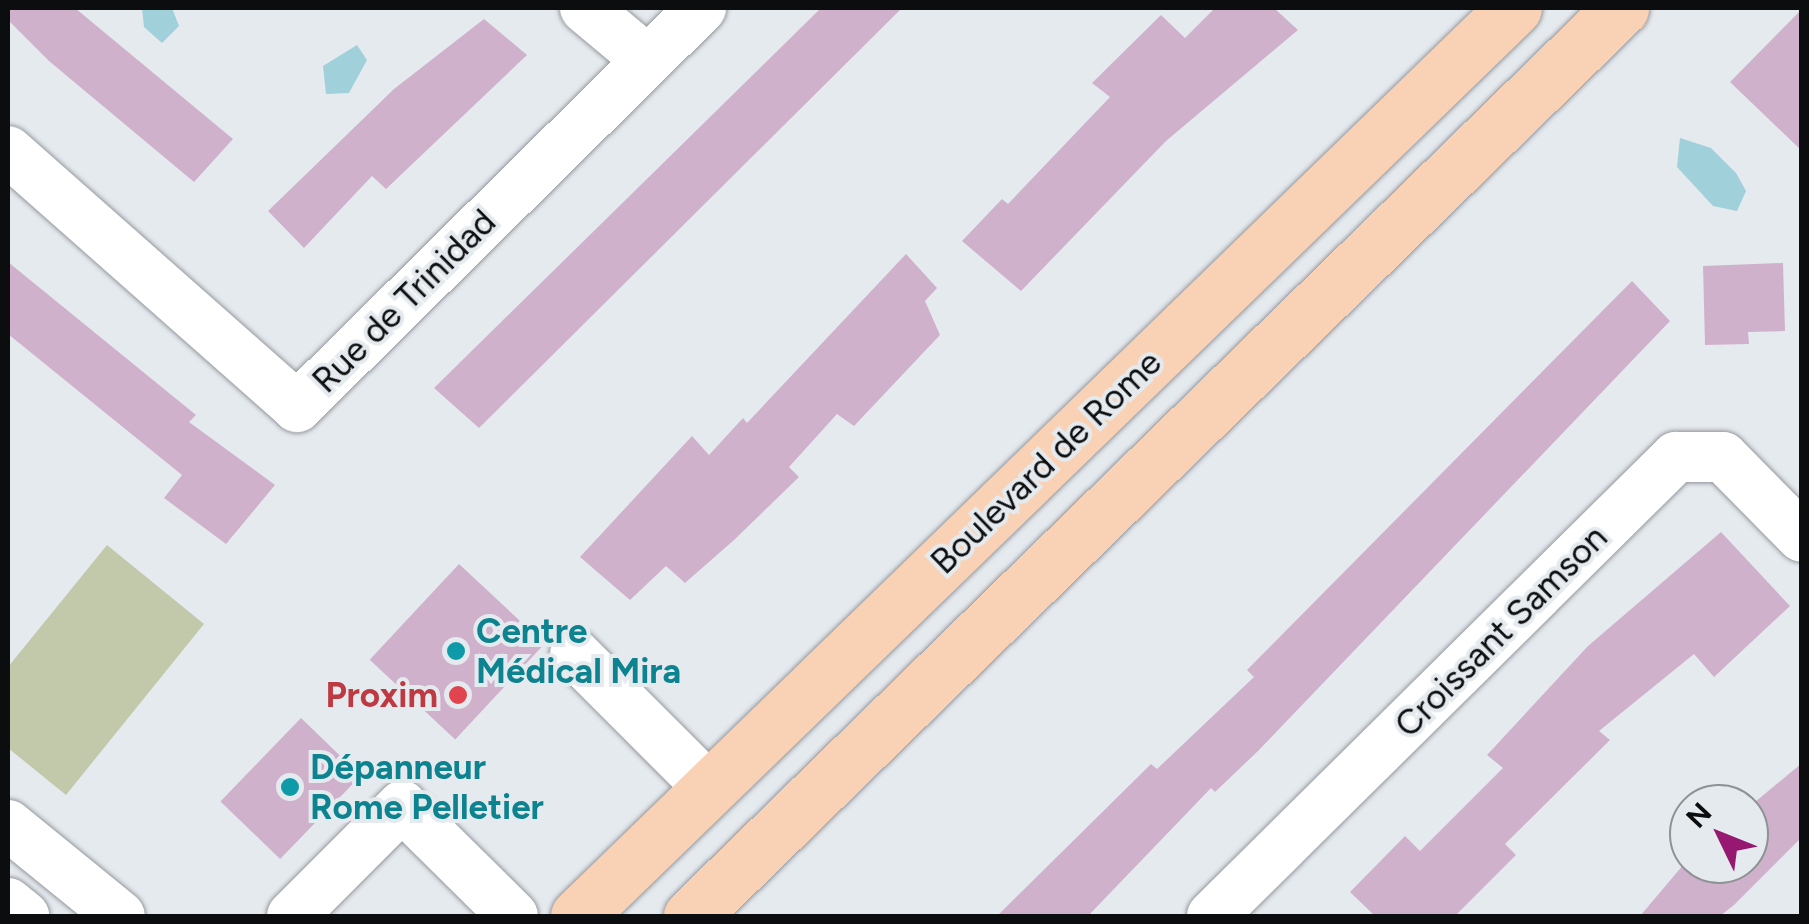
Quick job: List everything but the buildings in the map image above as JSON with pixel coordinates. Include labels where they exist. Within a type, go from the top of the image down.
[{"type":"main road","name":"Boulevard de Rome","points":[[578,916],[1514,8]]},
{"type":"main road","points":[[705,912],[1621,8]]},
{"type":"street","points":[[585,8],[646,59]]},
{"type":"street","name":"Rue de Trinidad","points":[[8,152],[297,408],[701,8]]},
{"type":"street","name":"Croissant Samson","points":[[1212,916],[1676,458],[1724,456],[1802,537]]},
{"type":"street","points":[[575,654],[710,788]]},
{"type":"street","points":[[292,916],[402,806],[513,916]]},
{"type":"street","points":[[8,825],[120,916]]},
{"type":"street","points":[[8,903],[24,916]]},
{"type":"green space","points":[[107,545],[204,624],[66,795],[8,748],[8,667]]},
{"type":"water","points":[[142,8],[172,8],[179,26],[162,43],[144,27]]},
{"type":"water","points":[[357,45],[367,60],[349,93],[326,94],[323,66]]},
{"type":"water","points":[[1680,138],[1711,148],[1736,173],[1746,191],[1737,211],[1713,206],[1677,167]]},
{"type":"place","name":"Centre Médical Mira","points":[[456,651]]},
{"type":"place","name":"Proxim","points":[[458,695]]},
{"type":"place","name":"Dépanneur Rome Pelletier","points":[[290,787]]}]
